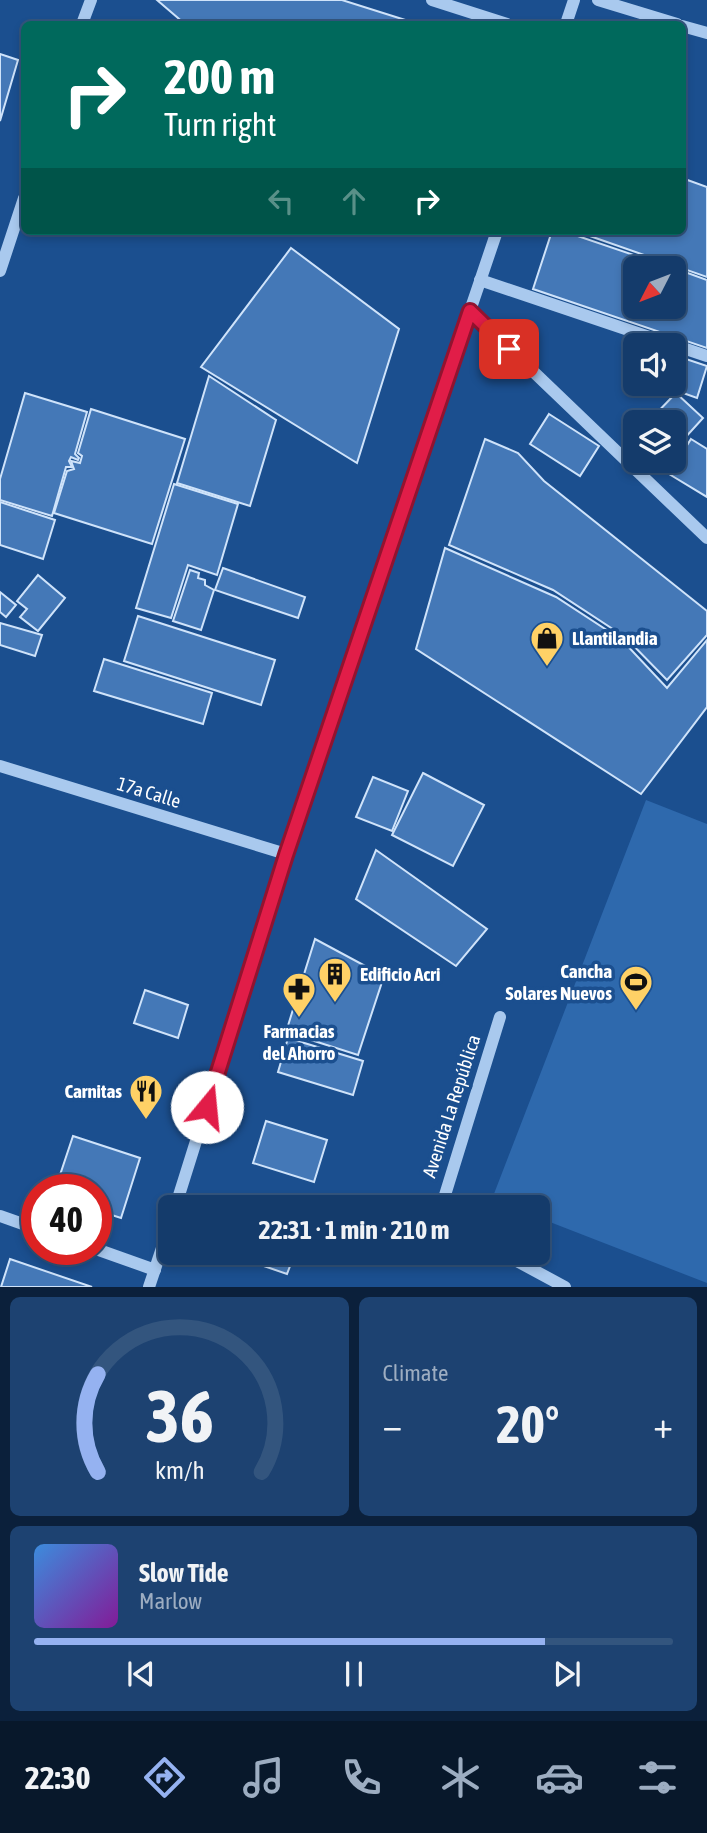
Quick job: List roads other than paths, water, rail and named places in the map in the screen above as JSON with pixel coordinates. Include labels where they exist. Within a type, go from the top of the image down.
[{"type":"street","points":[[83,21],[91,0]]},
{"type":"street","points":[[432,0],[498,21]]},
{"type":"street","points":[[567,21],[575,0]]},
{"type":"street","points":[[598,0],[667,21]]},
{"type":"street","points":[[686,27],[707,33]]},
{"type":"street","points":[[0,271],[21,207]]},
{"type":"street","points":[[179,1195],[286,855],[496,235]]},
{"type":"street","points":[[480,280],[637,333]]},
{"type":"street","points":[[470,311],[707,538]]},
{"type":"street","points":[[686,349],[707,356]]},
{"type":"street","name":"17a Calle","points":[[0,766],[286,855]]},
{"type":"street","name":"Avenida La República","points":[[445,1195],[500,1017]]},
{"type":"street","points":[[0,1216],[21,1223]]},
{"type":"street","points":[[112,1255],[155,1270]]},
{"type":"street","points":[[149,1287],[158,1261]]},
{"type":"street","points":[[524,1265],[565,1287]]},
{"type":"place","name":"Llantilandia","points":[[547,668]]},
{"type":"place","name":"Edificio Acri","points":[[335,1004]]},
{"type":"place","name":"Cancha Solares Nuevos","points":[[636,1012]]},
{"type":"place","name":"Farmacias del Ahorro","points":[[299,1019]]},
{"type":"place","name":"Carnitas","points":[[146,1121]]}]
